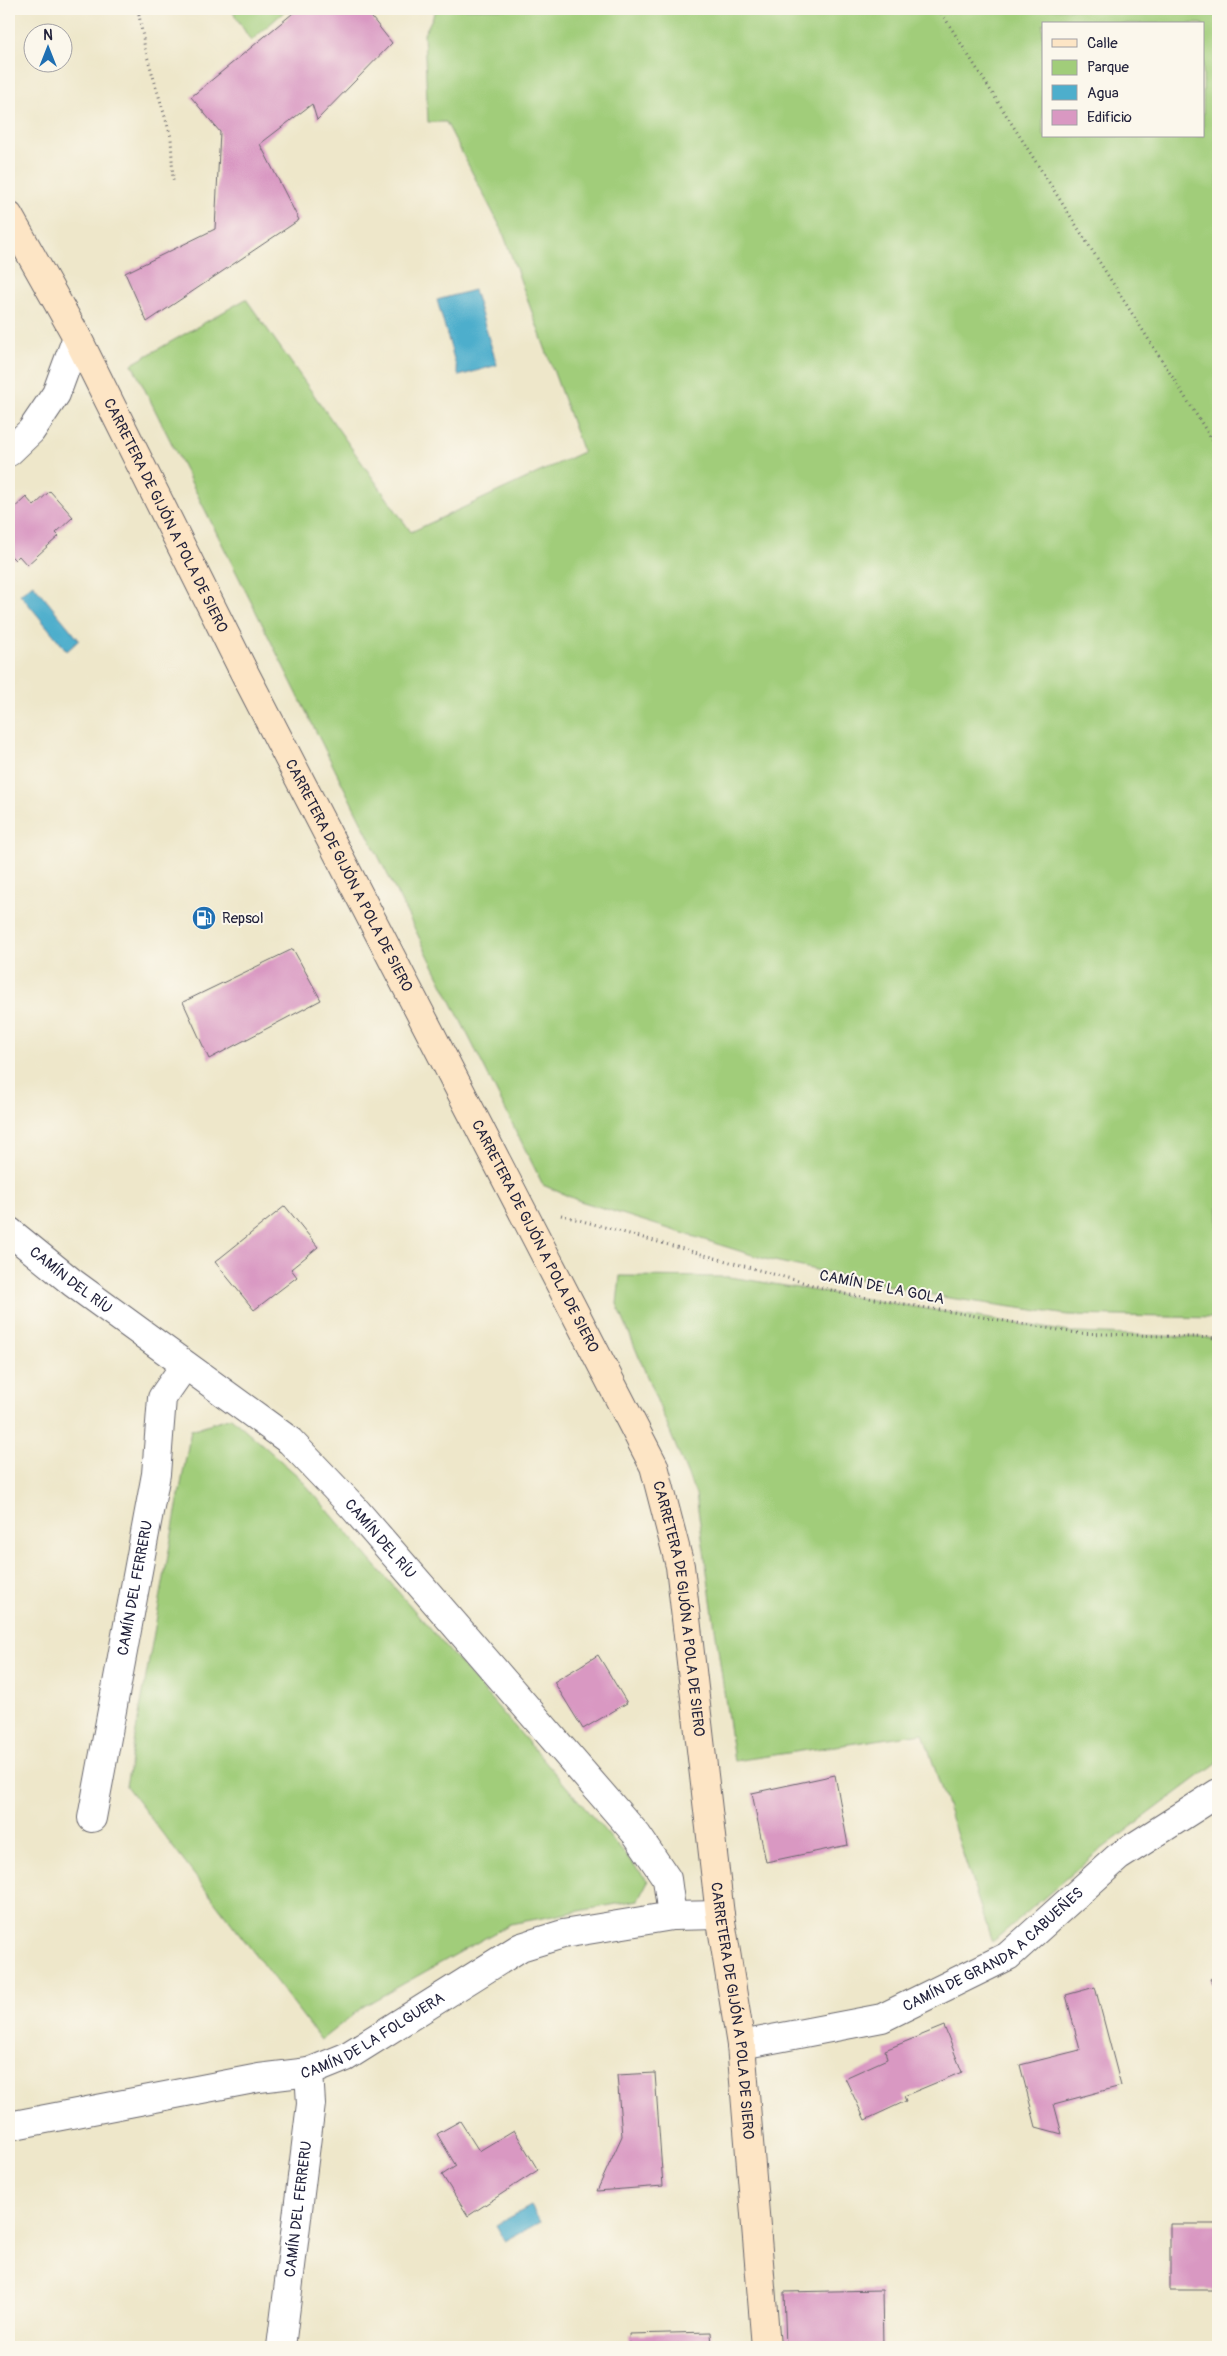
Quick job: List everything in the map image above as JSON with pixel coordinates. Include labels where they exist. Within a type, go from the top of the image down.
[{"type":"street","name":"CARRETERA DE GIJÓN A POLA DE SIERO","points":[[9,216],[77,337],[243,670],[654,1466],[680,1566],[720,1915],[741,2045],[766,2347]]},
{"type":"street","points":[[9,452],[31,430],[56,394],[77,337]]},
{"type":"street","name":"CAMÍN DEL RÍU","points":[[9,1231],[73,1283],[290,1441],[353,1508],[637,1834],[667,1879],[672,1916]]},
{"type":"street","name":"CAMÍN DEL FERRERU","points":[[92,1818],[156,1474],[162,1398],[185,1365]]},
{"type":"street","name":"CAMÍN DE GRANDA A CABUEÑES","points":[[741,2045],[882,2018],[1008,1956],[1118,1857],[1218,1793]]},
{"type":"street","name":"CAMÍN DE LA FOLGUERA","points":[[9,2126],[259,2078],[309,2072],[346,2057],[521,1947],[562,1934],[672,1916],[720,1915]]},
{"type":"street","name":"CAMÍN DEL FERRERU","points":[[281,2347],[311,2104],[309,2072]]},
{"type":"path","points":[[138,9],[145,49],[171,137],[173,181]]},
{"type":"path","points":[[939,9],[1218,449]]},
{"type":"path","name":"CAMÍN DE LA GOLA","points":[[521,1206],[584,1220],[845,1294],[1076,1333],[1218,1338]]},
{"type":"green space","points":[[231,9],[287,9],[251,41]]},
{"type":"green space","points":[[437,9],[1218,9],[1218,1318],[1068,1315],[942,1297],[765,1259],[577,1200],[543,1185],[132,364],[246,299],[411,532],[583,452],[502,230],[446,122],[428,122],[424,34]]},
{"type":"green space","points":[[620,1276],[730,1277],[1076,1333],[1218,1338],[1218,1762],[1099,1851],[992,1942],[923,1733],[734,1761],[696,1495],[617,1304]]},
{"type":"green space","points":[[231,1417],[299,1477],[648,1881],[638,1900],[510,1924],[364,2006],[321,2040],[126,1786],[191,1430]]},
{"type":"water","points":[[474,290],[497,365],[459,376],[437,300]]},
{"type":"water","points":[[33,584],[79,640],[67,651],[20,594]]},
{"type":"water","points":[[531,2206],[540,2222],[505,2241],[496,2225]]},
{"type":"building","points":[[298,9],[365,9],[392,43],[317,120],[312,104],[260,144],[299,220],[147,322],[125,273],[215,229],[220,132],[191,97]]},
{"type":"building","points":[[50,491],[73,517],[56,533],[59,536],[27,565],[19,556],[15,560],[9,556],[9,513],[26,497],[34,506]]},
{"type":"building","points":[[293,949],[321,1000],[209,1059],[183,1002]]},
{"type":"building","points":[[285,1206],[318,1247],[291,1269],[297,1277],[254,1310],[215,1262]]},
{"type":"building","points":[[598,1655],[627,1703],[583,1729],[554,1682]]},
{"type":"building","points":[[835,1775],[848,1845],[766,1862],[752,1793]]},
{"type":"building","points":[[1218,1975],[1218,1994],[1210,1979]]},
{"type":"building","points":[[1095,1987],[1121,2086],[1054,2104],[1062,2134],[1036,2127],[1020,2065],[1080,2050],[1066,1995]]},
{"type":"building","points":[[944,2026],[962,2072],[904,2096],[906,2101],[865,2120],[845,2078],[887,2059],[885,2050]]},
{"type":"building","points":[[655,2073],[663,2186],[597,2191],[622,2136],[617,2075]]},
{"type":"building","points":[[460,2121],[479,2151],[514,2130],[538,2170],[468,2216],[442,2175],[456,2166],[437,2134]]},
{"type":"building","points":[[1170,2224],[1218,2224],[1218,2290],[1170,2290]]},
{"type":"building","points":[[882,2290],[883,2347],[786,2347],[784,2292]]},
{"type":"building","points":[[711,2332],[712,2347],[630,2347],[629,2334]]},
{"type":"place","name":"Repsol","points":[[204,918]]}]
